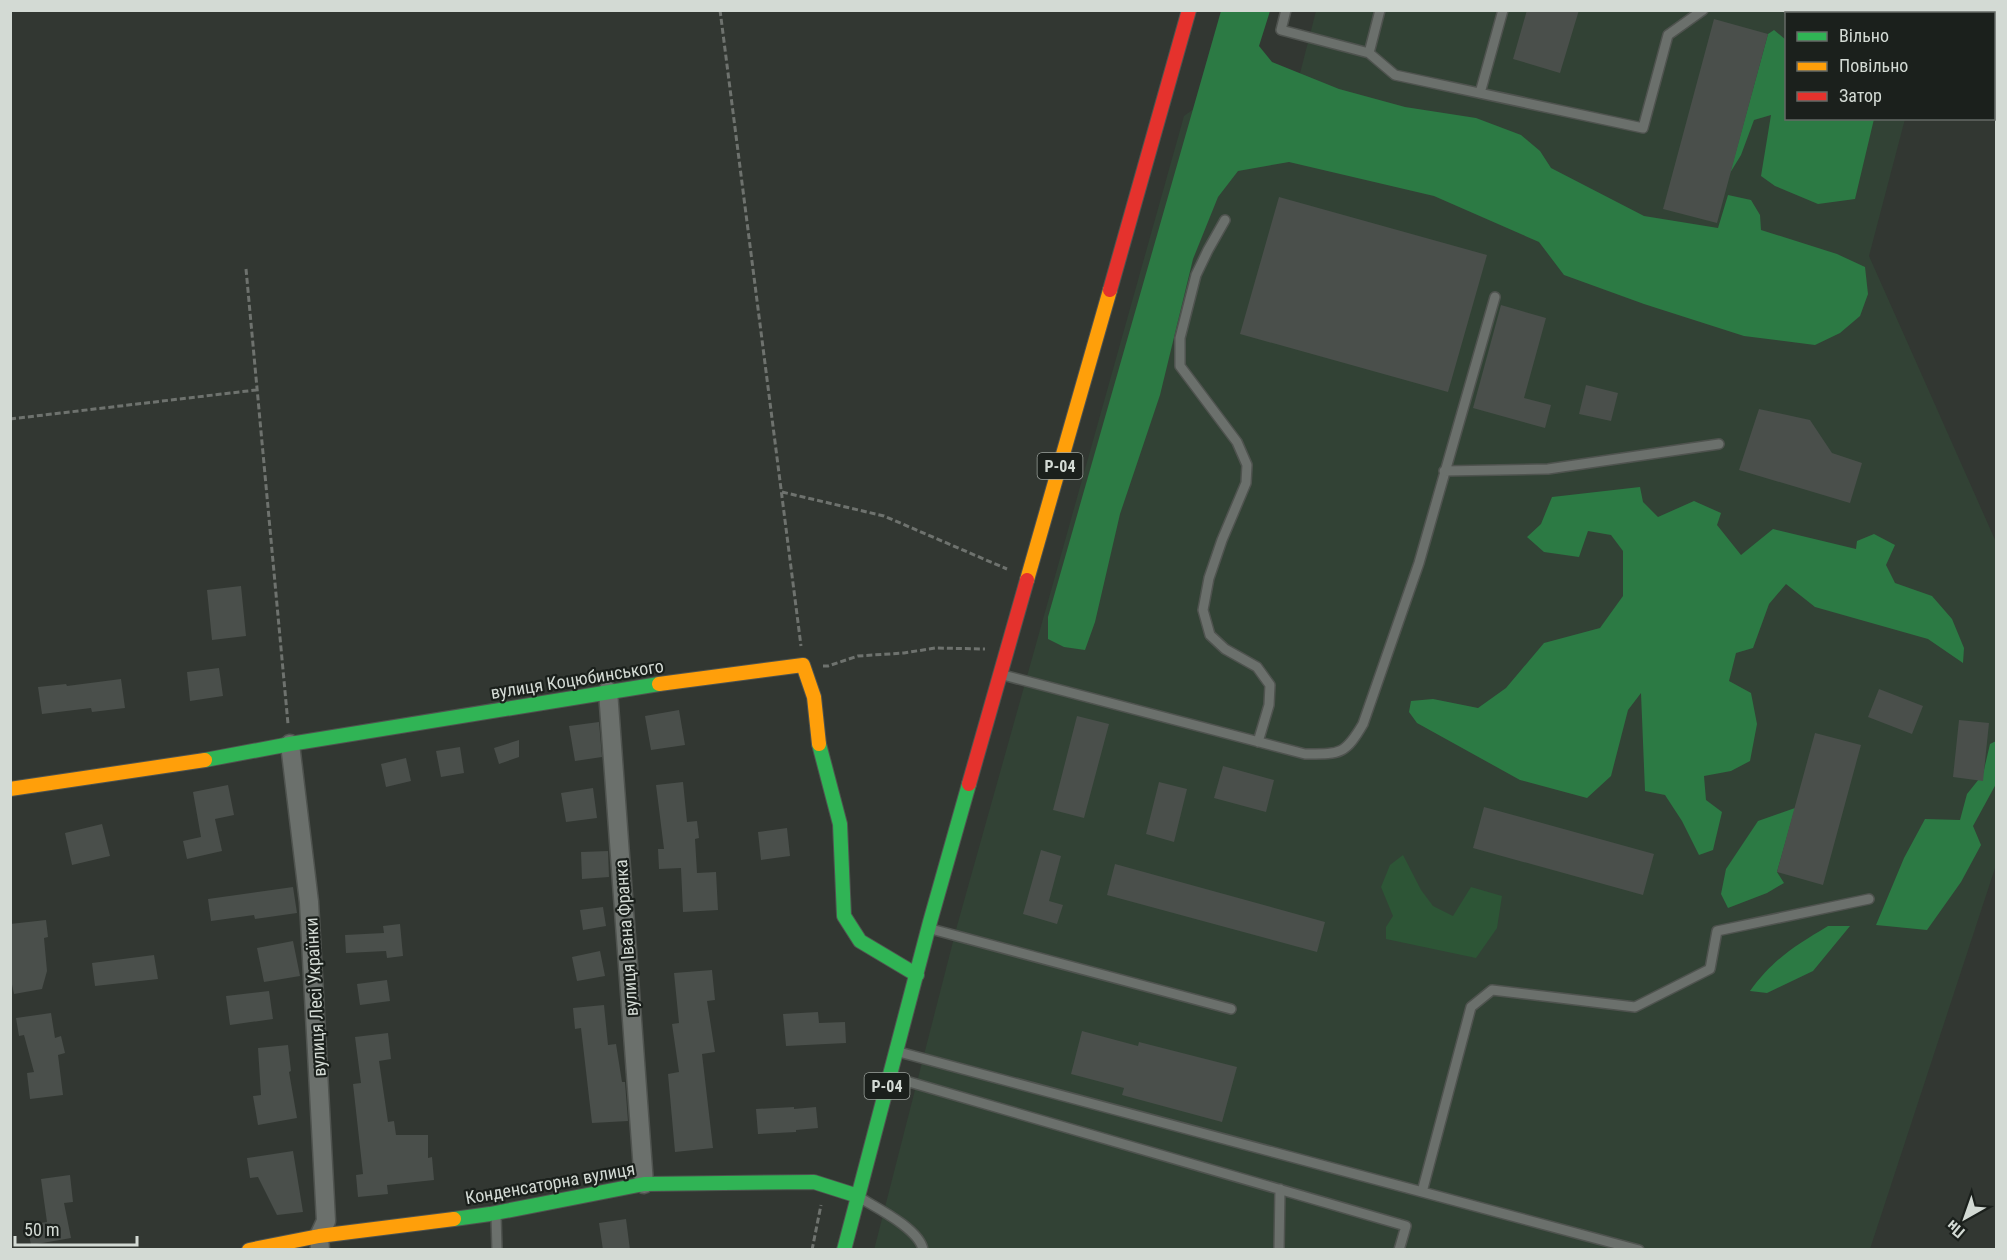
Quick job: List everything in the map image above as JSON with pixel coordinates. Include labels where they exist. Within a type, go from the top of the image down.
[{"type":"street","name":"Р-04","points":[[844,1250],[929,925],[1189,10]]},
{"type":"street","name":"вулиця Коцюбинського","points":[[10,789],[176,766],[290,744],[608,691],[803,665]]},
{"type":"street","points":[[803,665],[814,697],[818,740],[840,824],[844,916],[860,940],[916,975]]},
{"type":"street","name":"вулиця Івана Франка","points":[[608,691],[644,1184]]},
{"type":"street","name":"вулиця Лесі Українки","points":[[290,744],[309,902],[319,1068],[326,1221],[319,1243]]},
{"type":"street","name":"Конденсаторна вулиця","points":[[249,1250],[319,1243],[495,1213],[644,1184],[814,1182],[858,1197]]},
{"type":"lane","points":[[1286,10],[1281,30],[1369,53],[1395,75],[1643,128],[1668,35],[1703,10]]},
{"type":"lane","points":[[1369,53],[1380,10]]},
{"type":"lane","points":[[1480,93],[1503,10]]},
{"type":"lane","points":[[1789,10],[1816,12]]},
{"type":"lane","points":[[1225,220],[1196,275],[1180,338],[1180,366],[1237,442],[1246,465],[1246,483],[1209,578],[1203,610],[1210,635],[1225,649],[1257,667],[1270,685],[1269,705],[1258,742]]},
{"type":"lane","points":[[1001,674],[1305,754],[1336,754],[1352,744],[1363,724],[1415,574],[1495,297]]},
{"type":"lane","points":[[1444,471],[1548,469],[1719,444]]},
{"type":"lane","points":[[1422,1192],[1471,1007],[1492,990],[1635,1007],[1710,969],[1717,932],[1869,899]]},
{"type":"lane","points":[[929,925],[1231,1009]]},
{"type":"lane","points":[[897,1051],[1639,1250]]},
{"type":"lane","points":[[890,1077],[1406,1226],[1399,1250]]},
{"type":"lane","points":[[1279,1250],[1280,1189]]},
{"type":"lane","points":[[858,1197],[901,1224],[922,1242],[923,1250]]},
{"type":"lane","points":[[495,1213],[497,1250]]},
{"type":"path","points":[[720,10],[803,665],[828,666],[858,656],[935,648],[1008,651]]},
{"type":"path","points":[[246,269],[290,744]]},
{"type":"path","points":[[10,419],[256,390]]},
{"type":"path","points":[[781,491],[884,516],[1028,577]]},
{"type":"path","points":[[812,1250],[825,1185]]},
{"type":"shaded area","points":[[1316,11],[1933,11],[1785,12],[1785,120],[1905,120],[1869,256],[1996,542],[1996,865],[1870,1249],[874,1250],[957,926],[1184,116],[1240,75],[1297,85]]},
{"type":"green space","points":[[1221,11],[1270,11],[1259,46],[1272,62],[1339,89],[1405,107],[1476,118],[1521,135],[1540,151],[1551,168],[1644,216],[1718,228],[1728,195],[1751,200],[1760,215],[1761,230],[1837,254],[1865,267],[1868,294],[1860,316],[1840,333],[1815,345],[1744,336],[1564,275],[1539,242],[1434,196],[1289,162],[1238,171],[1218,197],[1193,259],[1160,395],[1120,514],[1095,622],[1085,650],[1064,647],[1048,639],[1048,617]]},
{"type":"green space","points":[[1774,30],[1785,39],[1785,120],[1874,120],[1855,199],[1818,204],[1775,186],[1761,176],[1771,115],[1754,120],[1741,155],[1730,173],[1768,34]]},
{"type":"green space","points":[[1640,487],[1643,502],[1658,517],[1694,501],[1721,513],[1717,525],[1741,555],[1773,529],[1856,549],[1857,541],[1874,534],[1895,545],[1886,565],[1895,583],[1932,596],[1952,619],[1964,648],[1963,663],[1928,639],[1815,607],[1786,584],[1769,604],[1753,648],[1736,653],[1729,681],[1751,693],[1757,724],[1750,761],[1731,771],[1704,776],[1706,800],[1722,812],[1713,850],[1699,855],[1682,821],[1665,795],[1645,791],[1641,693],[1628,710],[1611,776],[1587,798],[1520,780],[1417,723],[1409,712],[1411,701],[1433,699],[1478,708],[1506,688],[1544,643],[1600,628],[1623,596],[1623,551],[1611,535],[1588,531],[1579,557],[1544,552],[1527,537],[1541,524],[1552,497]]},
{"type":"green space","points":[[1996,741],[1996,784],[1973,826],[1981,845],[1961,882],[1927,930],[1876,925],[1904,858],[1925,819],[1960,820],[1967,794],[1983,774],[1990,744]]},
{"type":"green space","points":[[1795,808],[1777,872],[1784,883],[1767,893],[1728,908],[1721,894],[1726,869],[1758,821]]},
{"type":"green space","points":[[1403,855],[1421,890],[1433,906],[1453,916],[1471,887],[1502,896],[1497,928],[1476,958],[1386,939],[1386,927],[1393,916],[1381,887],[1390,865]]},
{"type":"green space","points":[[1828,926],[1850,926],[1813,971],[1767,993],[1750,991],[1767,970],[1785,954]]},
{"type":"building","points":[[1527,10],[1579,10],[1560,73],[1513,59]]},
{"type":"building","points":[[1714,19],[1768,34],[1717,223],[1663,209]]},
{"type":"building","points":[[1279,197],[1487,255],[1448,392],[1240,334]]},
{"type":"building","points":[[1501,305],[1546,318],[1524,398],[1551,405],[1545,428],[1473,408]]},
{"type":"building","points":[[1586,385],[1618,393],[1611,421],[1579,414]]},
{"type":"building","points":[[1759,409],[1810,420],[1832,453],[1862,463],[1850,503],[1739,470]]},
{"type":"building","points":[[241,586],[246,636],[212,640],[207,590]]},
{"type":"building","points":[[219,668],[223,696],[190,701],[187,672]]},
{"type":"building","points":[[121,679],[125,708],[92,712],[91,708],[42,714],[38,687]]},
{"type":"building","points":[[1879,689],[1923,706],[1912,734],[1868,717]]},
{"type":"building","points":[[679,710],[685,745],[651,750],[645,716]]},
{"type":"building","points":[[1077,716],[1109,724],[1084,818],[1053,810]]},
{"type":"building","points":[[1959,720],[1989,723],[1983,781],[1953,777]]},
{"type":"building","points":[[599,722],[602,757],[575,761],[569,726]]},
{"type":"building","points":[[1815,733],[1861,745],[1823,885],[1777,872]]},
{"type":"building","points":[[519,740],[519,757],[499,764],[494,748]]},
{"type":"building","points":[[460,747],[464,773],[441,777],[436,751]]},
{"type":"building","points":[[406,758],[411,781],[386,787],[381,764]]},
{"type":"building","points":[[1223,766],[1274,780],[1266,812],[1214,798]]},
{"type":"building","points":[[683,782],[687,822],[697,821],[699,838],[695,839],[697,873],[716,872],[718,910],[683,912],[681,868],[659,869],[658,849],[664,849],[656,785]]},
{"type":"building","points":[[1159,782],[1187,789],[1174,842],[1146,834]]},
{"type":"building","points":[[228,785],[234,815],[215,819],[222,851],[187,859],[183,841],[201,837],[193,792]]},
{"type":"building","points":[[593,788],[597,818],[566,822],[561,793]]},
{"type":"building","points":[[1484,807],[1654,854],[1643,895],[1473,848]]},
{"type":"building","points":[[102,824],[110,856],[72,865],[65,833]]},
{"type":"building","points":[[787,828],[790,856],[761,860],[758,832]]},
{"type":"building","points":[[1041,850],[1061,856],[1049,901],[1063,905],[1057,924],[1023,914]]},
{"type":"building","points":[[608,851],[609,877],[582,879],[581,852]]},
{"type":"building","points":[[1115,864],[1325,922],[1317,952],[1107,895]]},
{"type":"building","points":[[293,887],[297,913],[255,919],[254,915],[211,921],[208,899]]},
{"type":"building","points":[[603,907],[606,926],[583,930],[580,910]]},
{"type":"building","points":[[46,920],[48,937],[44,938],[47,971],[42,989],[14,994],[10,975],[10,924]]},
{"type":"building","points":[[400,924],[403,956],[387,958],[386,951],[346,953],[345,935],[384,933],[383,926]]},
{"type":"building","points":[[293,941],[300,976],[264,982],[257,948]]},
{"type":"building","points":[[600,951],[605,976],[577,981],[572,957]]},
{"type":"building","points":[[154,955],[158,979],[95,986],[92,963]]},
{"type":"building","points":[[712,970],[715,1000],[707,1001],[715,1052],[702,1054],[713,1148],[675,1152],[668,1074],[679,1072],[672,1024],[679,1023],[674,973]]},
{"type":"building","points":[[387,980],[390,1001],[360,1005],[357,984]]},
{"type":"building","points":[[269,991],[273,1019],[230,1025],[226,996]]},
{"type":"building","points":[[604,1005],[608,1045],[616,1044],[622,1082],[625,1082],[628,1121],[592,1123],[581,1028],[575,1029],[573,1008]]},
{"type":"building","points":[[818,1012],[819,1023],[845,1022],[846,1043],[786,1046],[783,1014]]},
{"type":"building","points":[[51,1013],[55,1038],[61,1036],[65,1053],[58,1055],[63,1095],[30,1099],[27,1073],[34,1072],[24,1035],[19,1036],[16,1018]]},
{"type":"building","points":[[1082,1031],[1138,1046],[1139,1042],[1237,1067],[1222,1122],[1122,1095],[1124,1088],[1071,1074]]},
{"type":"building","points":[[388,1033],[391,1059],[379,1061],[388,1122],[394,1121],[396,1135],[428,1135],[428,1158],[432,1157],[434,1180],[387,1185],[388,1194],[358,1197],[356,1175],[363,1174],[353,1084],[361,1083],[355,1037]]},
{"type":"building","points":[[288,1045],[291,1071],[289,1072],[297,1118],[258,1125],[253,1096],[261,1095],[258,1048]]},
{"type":"building","points":[[794,1107],[794,1109],[816,1107],[818,1128],[758,1134],[756,1109]]},
{"type":"building","points":[[293,1151],[303,1212],[277,1215],[258,1177],[250,1178],[247,1158]]},
{"type":"building","points":[[70,1175],[73,1202],[64,1203],[71,1238],[31,1245],[27,1225],[47,1222],[41,1179]]},
{"type":"building","points":[[626,1219],[630,1250],[603,1250],[599,1223]]},
{"type":"traffic: fast","points":[[205,760],[659,684]]},
{"type":"traffic: fast","points":[[819,744],[840,824],[844,916],[860,941],[917,975]]},
{"type":"traffic: fast","points":[[844,1250],[930,922],[969,784]]},
{"type":"traffic: fast","points":[[454,1219],[644,1184],[814,1182],[858,1196]]},
{"type":"traffic: slow","points":[[1027,580],[1110,290]]},
{"type":"traffic: slow","points":[[659,684],[803,665],[814,697],[819,744]]},
{"type":"traffic: slow","points":[[10,789],[205,760]]},
{"type":"traffic: slow","points":[[249,1250],[319,1236],[454,1219]]},
{"type":"traffic: jam","points":[[1110,290],[1189,10]]},
{"type":"traffic: jam","points":[[969,784],[1027,580]]}]
